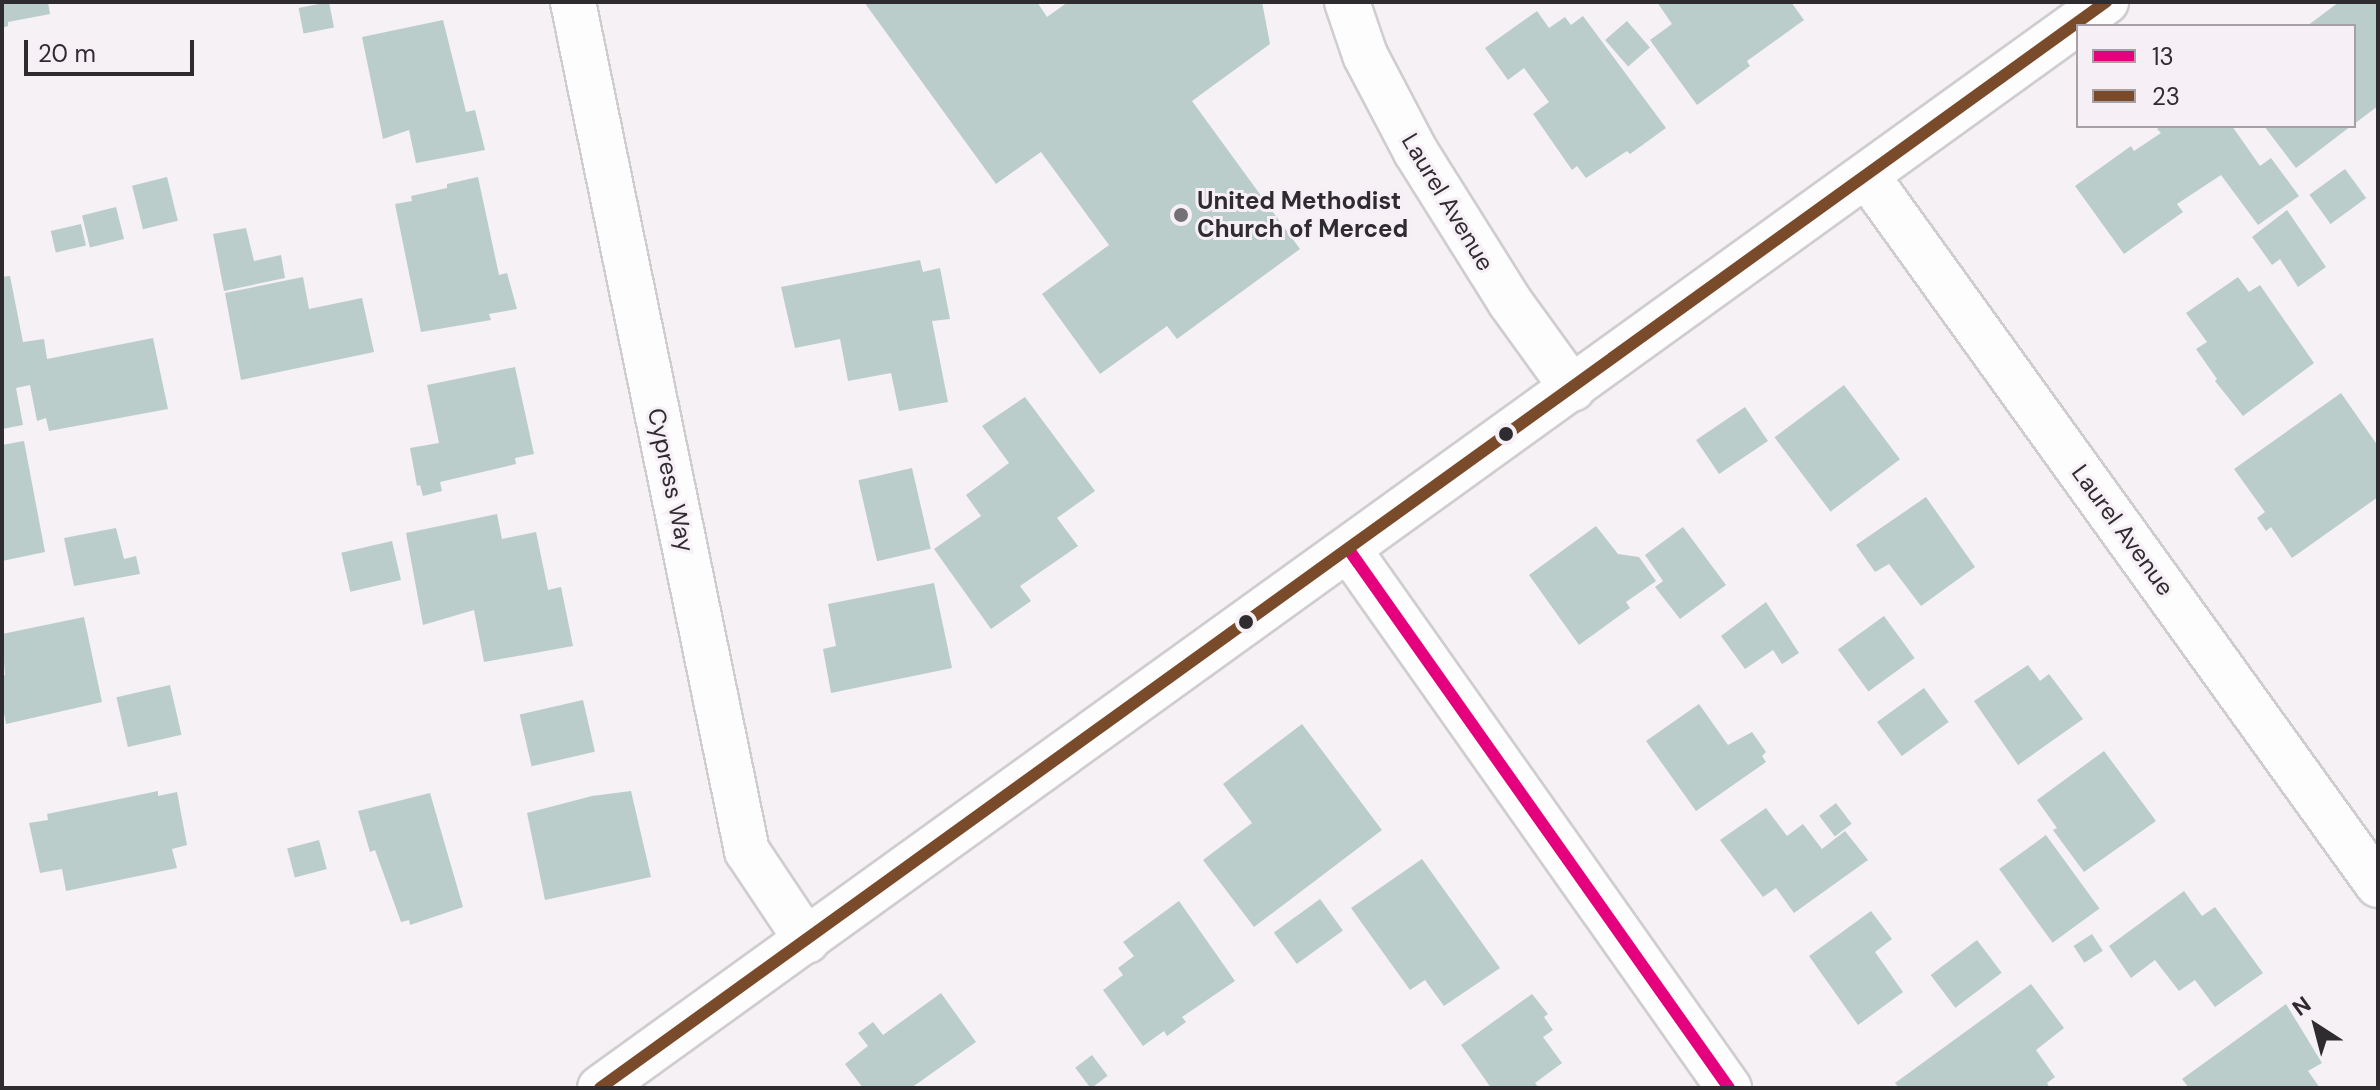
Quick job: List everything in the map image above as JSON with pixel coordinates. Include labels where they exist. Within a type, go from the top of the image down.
[{"type":"street","name":"Cypress Way","points":[[573,2],[747,851],[807,941]]},
{"type":"street","name":"Laurel Avenue","points":[[1347,2],[1365,55],[1416,152],[1510,302],[1573,389]]},
{"type":"street","points":[[600,1088],[2106,2]]},
{"type":"street","name":"Laurel Avenue","points":[[1867,176],[2378,885]]},
{"type":"street","points":[[1349,550],[1729,1088]]},
{"type":"building","points":[[2,2],[48,2],[50,14],[8,22],[8,26],[2,28]]},
{"type":"building","points":[[329,2],[334,28],[304,33],[299,8]]},
{"type":"building","name":"United Methodist Church of Merced","points":[[864,2],[1037,2],[1047,17],[1068,2],[1262,2],[1270,44],[1192,101],[1300,249],[1177,339],[1167,326],[1100,374],[1042,294],[1109,245],[1041,152],[996,184]]},
{"type":"building","points":[[1657,2],[1791,2],[1804,20],[1747,61],[1750,66],[1697,105],[1650,40],[1672,24]]},
{"type":"building","points":[[2339,2],[2378,2],[2378,106],[2356,122],[2356,24],[2310,24]]},
{"type":"building","points":[[1537,11],[1549,28],[1565,17],[1571,25],[1583,16],[1666,128],[1630,154],[1627,151],[1586,178],[1577,166],[1572,170],[1533,114],[1549,102],[1524,68],[1508,80],[1485,48]]},
{"type":"building","points":[[443,20],[466,112],[475,110],[485,150],[416,163],[409,130],[383,139],[362,37]]},
{"type":"building","points":[[1627,21],[1650,47],[1628,66],[1605,40]]},
{"type":"building","points":[[2233,128],[2260,166],[2271,158],[2299,196],[2258,225],[2221,175],[2177,204],[2183,212],[2124,254],[2075,186],[2131,146],[2134,151],[2161,133],[2157,129]]},
{"type":"building","points":[[2266,128],[2348,128],[2296,168]]},
{"type":"building","points":[[2345,169],[2366,198],[2331,224],[2309,195]]},
{"type":"building","points":[[167,177],[178,221],[143,229],[132,186]]},
{"type":"building","points":[[478,177],[499,275],[507,273],[517,309],[489,314],[491,320],[421,332],[395,204],[412,201],[411,196],[447,188],[447,184]]},
{"type":"building","points":[[116,207],[124,239],[90,247],[82,215]]},
{"type":"building","points":[[2287,210],[2326,267],[2298,287],[2280,259],[2272,265],[2252,237]]},
{"type":"building","points":[[81,224],[86,245],[56,252],[51,231]]},
{"type":"building","points":[[246,228],[254,261],[281,255],[285,278],[224,291],[213,234]]},
{"type":"building","points":[[920,260],[923,272],[940,268],[950,319],[932,321],[948,402],[899,411],[891,373],[848,381],[840,339],[795,348],[781,287]]},
{"type":"building","points":[[10,276],[23,342],[44,339],[47,359],[153,338],[168,409],[49,431],[46,418],[37,421],[30,385],[16,388],[23,425],[2,429],[2,277]]},
{"type":"building","points":[[303,277],[309,309],[362,298],[374,352],[241,380],[225,293]]},
{"type":"building","points":[[2238,277],[2249,292],[2260,285],[2314,363],[2243,416],[2215,381],[2217,379],[2196,349],[2207,342],[2186,313]]},
{"type":"building","points":[[515,367],[534,454],[515,458],[516,464],[440,482],[442,491],[423,496],[420,485],[417,486],[410,448],[439,443],[427,385]]},
{"type":"building","points":[[1844,385],[1900,459],[1830,512],[1775,437]]},
{"type":"building","points":[[2341,393],[2378,446],[2378,497],[2292,558],[2271,527],[2266,531],[2257,518],[2265,512],[2234,469]]},
{"type":"building","points":[[1025,397],[1095,491],[1057,518],[1078,546],[1020,586],[1031,601],[991,629],[934,549],[981,516],[966,495],[1009,463],[982,426]]},
{"type":"building","points":[[1745,407],[1768,441],[1719,474],[1696,440]]},
{"type":"building","points":[[24,441],[45,552],[2,561],[2,445]]},
{"type":"building","points":[[912,468],[931,549],[877,561],[858,480]]},
{"type":"building","points":[[1926,497],[1975,567],[1921,606],[1889,564],[1875,572],[1856,545]]},
{"type":"building","points":[[497,514],[502,539],[536,532],[548,590],[561,587],[573,646],[484,662],[474,610],[423,625],[406,533]]},
{"type":"building","points":[[1596,526],[1618,554],[1639,557],[1656,581],[1626,602],[1630,608],[1579,645],[1529,575]]},
{"type":"building","points":[[1683,527],[1726,585],[1680,619],[1655,587],[1663,581],[1645,555]]},
{"type":"building","points":[[116,528],[124,559],[136,556],[140,574],[74,586],[64,538]]},
{"type":"building","points":[[392,541],[401,580],[350,592],[341,553]]},
{"type":"building","points":[[934,583],[952,668],[831,693],[823,649],[836,646],[828,604]]},
{"type":"building","points":[[1766,602],[1799,653],[1782,664],[1773,650],[1745,669],[1721,636]]},
{"type":"building","points":[[1884,616],[1915,658],[1868,692],[1838,650]]},
{"type":"building","points":[[84,617],[102,702],[6,724],[2,702],[2,676],[5,675],[2,634]]},
{"type":"building","points":[[2028,665],[2040,681],[2049,674],[2083,719],[2018,765],[1974,701]]},
{"type":"building","points":[[170,685],[181,735],[128,747],[116,697]]},
{"type":"building","points":[[1924,688],[1949,722],[1902,756],[1877,722]]},
{"type":"building","points":[[583,700],[595,752],[532,766],[520,715]]},
{"type":"building","points":[[1699,704],[1728,745],[1752,732],[1766,752],[1762,756],[1766,762],[1696,811],[1646,741]]},
{"type":"building","points":[[1302,724],[1382,830],[1254,927],[1203,860],[1252,823],[1223,784]]},
{"type":"building","points":[[2104,751],[2156,821],[2084,872],[2053,830],[2057,828],[2037,800]]},
{"type":"building","points":[[158,791],[158,796],[177,792],[187,845],[172,849],[177,868],[66,891],[62,869],[40,873],[29,823],[48,820],[47,814]]},
{"type":"building","points":[[631,791],[651,877],[545,900],[527,813],[592,796]]},
{"type":"building","points":[[430,793],[463,907],[410,925],[409,920],[401,922],[375,850],[370,852],[358,811]]},
{"type":"building","points":[[1836,803],[1852,824],[1835,836],[1819,816]]},
{"type":"building","points":[[1766,808],[1787,836],[1803,824],[1822,849],[1845,831],[1868,860],[1794,913],[1776,888],[1763,897],[1720,840]]},
{"type":"building","points":[[2046,835],[2099,909],[2053,943],[1999,869]]},
{"type":"building","points":[[319,840],[327,869],[295,878],[287,849]]},
{"type":"building","points":[[1422,859],[1500,968],[1444,1006],[1425,980],[1410,990],[1351,908]]},
{"type":"building","points":[[2184,891],[2202,916],[2215,907],[2263,973],[2215,1007],[2195,980],[2179,991],[2155,960],[2131,978],[2109,946]]},
{"type":"building","points":[[1320,899],[1343,931],[1297,964],[1274,933]]},
{"type":"building","points":[[1179,901],[1235,981],[1182,1017],[1186,1022],[1167,1036],[1164,1031],[1143,1046],[1103,990],[1123,975],[1118,968],[1134,956],[1123,942]]},
{"type":"building","points":[[1871,911],[1892,939],[1875,952],[1903,992],[1858,1025],[1809,956]]},
{"type":"building","points":[[2092,934],[2103,951],[2084,963],[2074,946]]},
{"type":"building","points":[[1977,940],[2002,973],[1955,1008],[1931,975]]},
{"type":"building","points":[[2031,984],[2064,1028],[2036,1050],[2055,1077],[2047,1083],[2050,1088],[1899,1088],[1895,1083]]},
{"type":"building","points":[[941,993],[976,1042],[911,1088],[863,1088],[845,1064],[868,1046],[858,1033],[873,1022],[883,1035]]},
{"type":"building","points":[[1532,994],[1548,1014],[1544,1017],[1553,1030],[1543,1037],[1562,1063],[1535,1083],[1539,1088],[1491,1088],[1461,1045]]},
{"type":"building","points":[[2286,1004],[2322,1063],[2308,1071],[2320,1088],[2189,1088],[2182,1079]]},
{"type":"building","points":[[1092,1055],[1108,1076],[1091,1088],[1075,1068]]},
{"type":"transit line","name":"23","points":[[600,1088],[2106,2]]},
{"type":"transit line","name":"13","points":[[1349,550],[1729,1088]]},
{"type":"place","name":"United Methodist Church of Merced","points":[[1181,215]]}]
